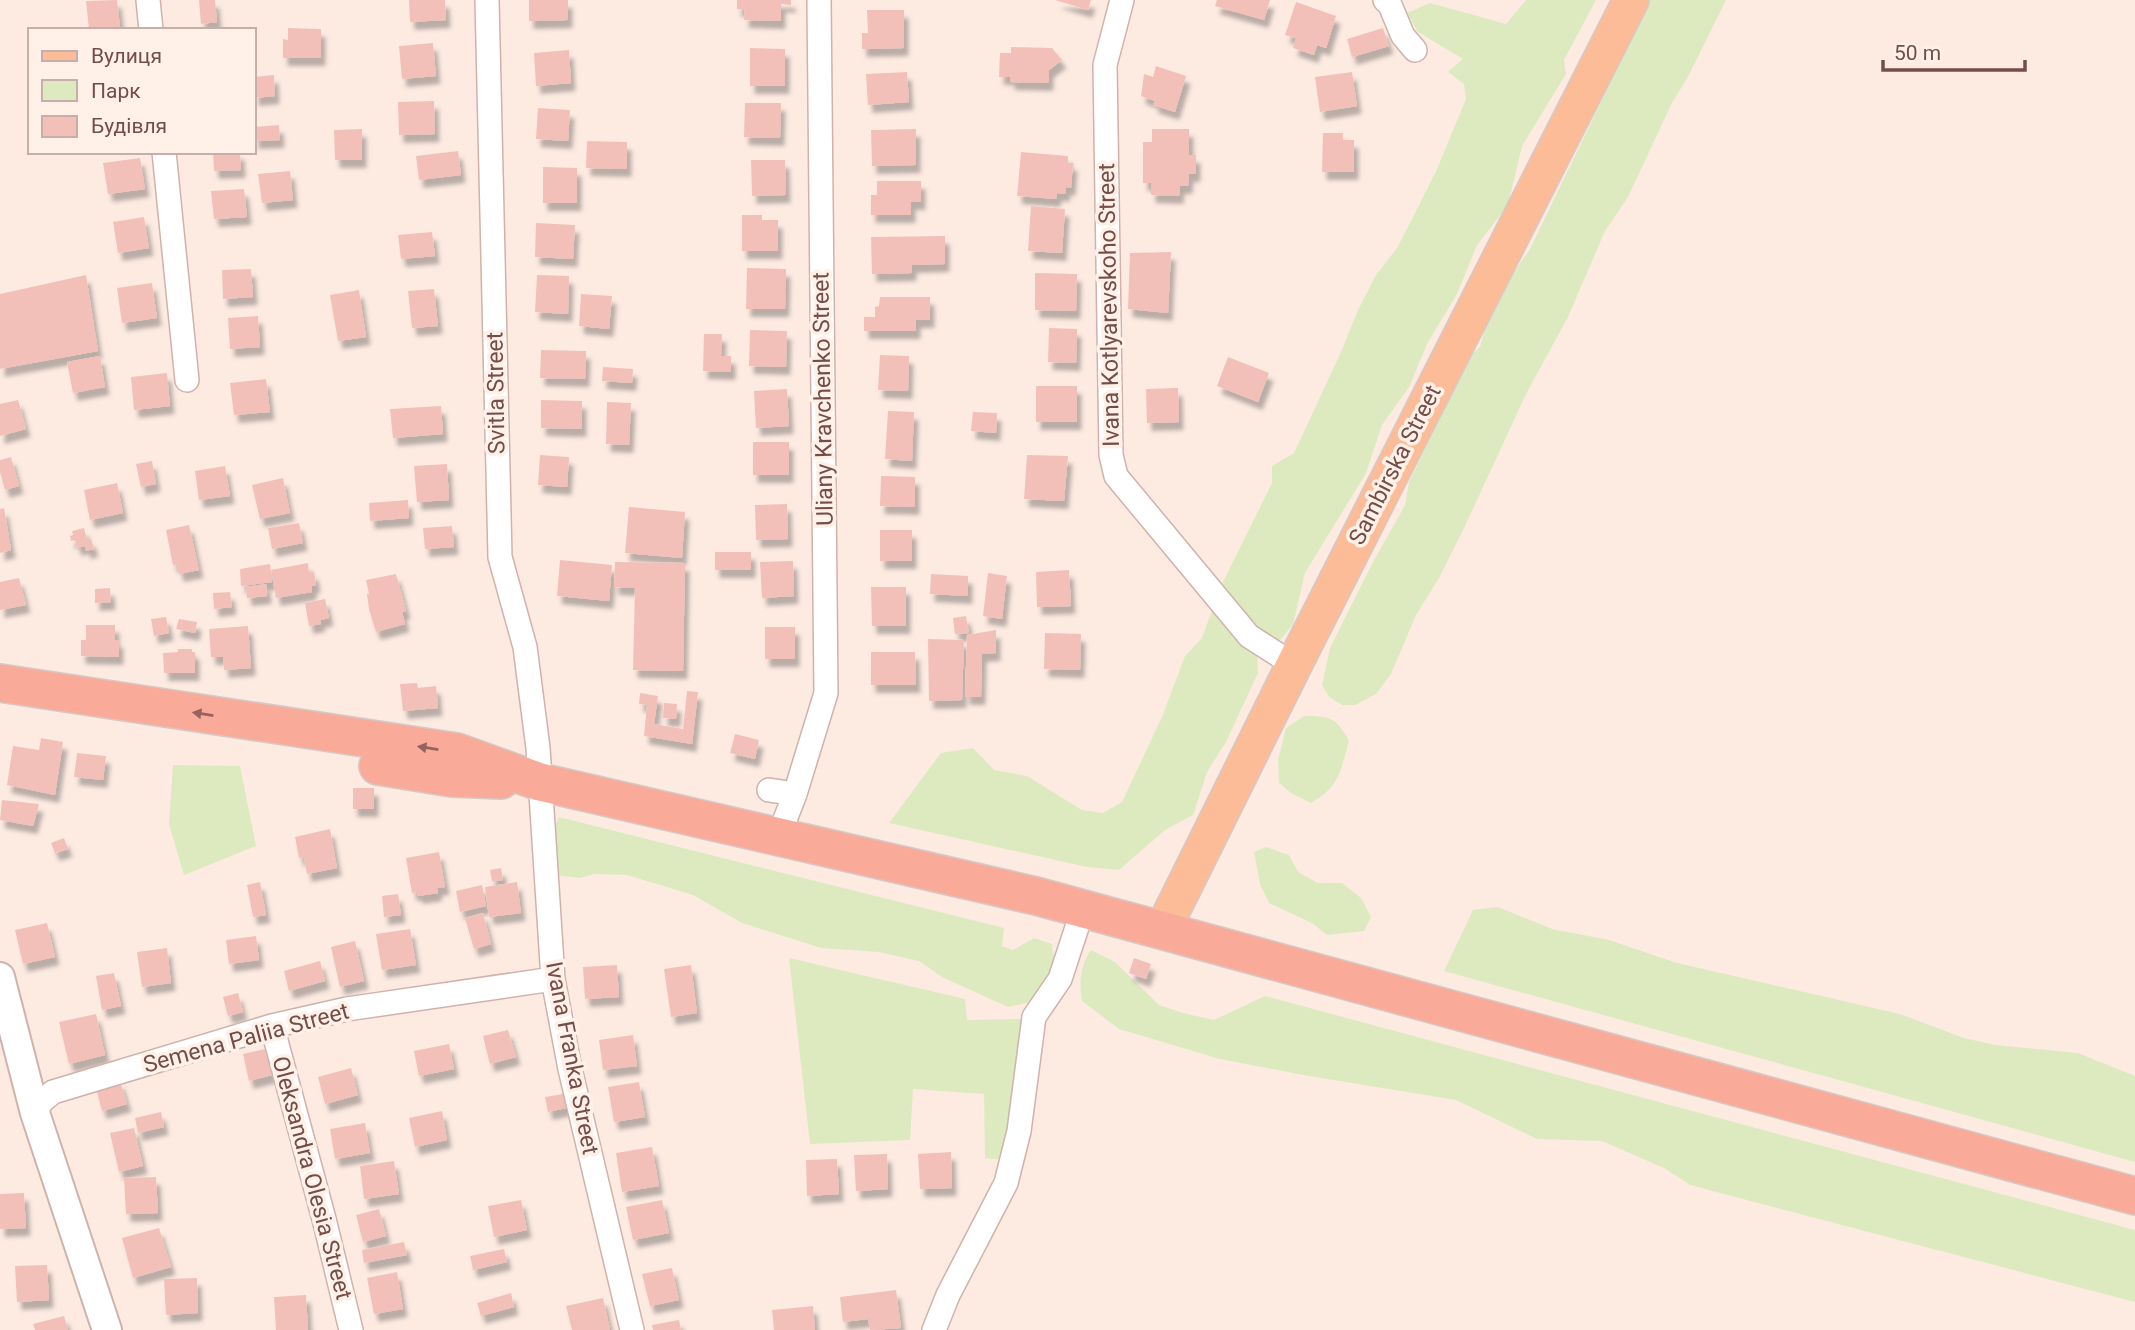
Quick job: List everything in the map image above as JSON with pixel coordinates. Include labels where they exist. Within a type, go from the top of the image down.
[{"type":"highway","points":[[0,683],[457,752],[540,782],[1036,896],[2135,1196]]},
{"type":"highway","points":[[0,706],[452,778],[540,782]]},
{"type":"main road","name":"Sambirska Street","points":[[1162,931],[1631,0]]},
{"type":"street","points":[[148,0],[151,28]]},
{"type":"street","name":"Svitla Street","points":[[487,0],[500,557],[525,647],[540,782]]},
{"type":"street","name":"Uliany Kravchenko Street","points":[[779,835],[795,794],[826,693],[819,0]]},
{"type":"street","name":"Ivana Kotlyarevskoho Street","points":[[1122,0],[1105,65],[1111,455],[1116,476],[1249,636],[1294,665]]},
{"type":"street","points":[[1385,0],[1404,36],[1415,50]]},
{"type":"street","points":[[164,154],[187,380]]},
{"type":"street","name":"Ivana Franka Street","points":[[540,782],[553,979],[570,1069],[632,1330]]},
{"type":"street","points":[[769,790],[795,794]]},
{"type":"street","points":[[934,1330],[948,1295],[1006,1183],[1019,1131],[1034,1017],[1060,979],[1083,909]]},
{"type":"street","points":[[0,977],[5,1013],[107,1330]]},
{"type":"street","name":"Semena Paliia Street","points":[[36,1113],[42,1101],[53,1092],[272,1026],[347,1009],[553,979]]},
{"type":"street","name":"Oleksandra Olesia Street","points":[[272,1026],[351,1330]]},
{"type":"green space","points":[[1526,0],[1596,0],[1564,60],[1566,74],[1522,146],[1508,205],[1477,245],[1457,294],[1427,344],[1409,387],[1382,425],[1366,473],[1305,573],[1293,624],[1277,644],[1257,657],[1258,673],[1226,742],[1207,772],[1193,815],[1165,830],[1119,870],[1087,867],[889,823],[941,753],[973,748],[994,770],[1027,776],[1082,810],[1103,813],[1122,802],[1162,717],[1185,656],[1202,638],[1220,588],[1272,483],[1272,466],[1294,453],[1358,310],[1376,275],[1397,248],[1411,221],[1437,169],[1466,99],[1464,84],[1448,72],[1463,59],[1418,32],[1407,13],[1430,3],[1506,24]]},
{"type":"green space","points":[[1650,0],[1726,0],[1672,103],[1628,197],[1605,231],[1568,317],[1526,394],[1439,578],[1416,615],[1391,674],[1376,694],[1355,705],[1342,705],[1329,697],[1322,685],[1330,648],[1405,505],[1409,482],[1448,402],[1457,367],[1480,347],[1486,324],[1504,287],[1530,249]]},
{"type":"green space","points":[[1304,716],[1331,720],[1340,727],[1349,741],[1338,777],[1321,797],[1311,803],[1291,793],[1279,783],[1278,760],[1286,728]]},
{"type":"green space","points":[[173,765],[240,766],[256,846],[184,875],[169,824]]},
{"type":"green space","points":[[559,817],[1004,928],[1002,946],[1013,950],[1034,938],[1052,944],[1056,976],[1027,1003],[1008,1007],[942,977],[919,961],[879,952],[821,948],[742,923],[693,895],[627,875],[594,874],[580,878],[554,875],[541,858]]},
{"type":"green space","points":[[1266,847],[1289,855],[1298,872],[1318,883],[1342,883],[1361,898],[1371,917],[1364,931],[1327,935],[1312,923],[1269,903],[1260,884],[1254,852]]},
{"type":"green space","points":[[1498,907],[1552,929],[1609,940],[1677,963],[1900,1014],[1964,1038],[1995,1045],[2078,1053],[2135,1076],[2135,1162],[1444,971],[1473,910]]},
{"type":"green space","points":[[1091,950],[1115,962],[1159,1005],[1183,1013],[1214,1020],[1265,996],[2135,1230],[2135,1302],[1690,1185],[1664,1168],[1602,1141],[1537,1139],[1456,1100],[1220,1059],[1119,1029],[1082,1001],[1081,974]]},
{"type":"green space","points":[[789,958],[965,999],[967,1020],[1023,1019],[1003,1160],[985,1158],[984,1094],[913,1089],[910,1140],[810,1144]]},
{"type":"building","points":[[117,0],[120,27],[89,28],[86,1]]},
{"type":"building","points":[[199,0],[215,0],[217,22],[201,24]]},
{"type":"building","points":[[409,0],[445,0],[446,20],[410,22]]},
{"type":"building","points":[[529,0],[568,0],[568,20],[529,21]]},
{"type":"building","points":[[737,0],[791,0],[791,5],[781,4],[781,21],[744,20],[745,9],[737,9]]},
{"type":"building","points":[[1055,0],[1091,0],[1088,10]]},
{"type":"building","points":[[1217,0],[1270,0],[1264,20],[1215,6]]},
{"type":"building","points":[[1296,2],[1336,16],[1326,48],[1317,45],[1314,55],[1293,48],[1296,38],[1285,35]]},
{"type":"building","points":[[867,10],[904,10],[904,48],[862,49],[862,33],[868,33]]},
{"type":"building","points":[[288,28],[321,29],[321,58],[283,58],[283,39],[288,40]]},
{"type":"building","points":[[1383,28],[1389,46],[1352,57],[1347,39]]},
{"type":"building","points":[[433,43],[436,76],[402,79],[399,46]]},
{"type":"building","points":[[1011,47],[1052,48],[1062,60],[1049,70],[1049,83],[1010,82],[1010,77],[999,77],[1000,53],[1011,53]]},
{"type":"building","points":[[750,48],[785,49],[785,86],[750,86]]},
{"type":"building","points":[[569,50],[571,83],[536,86],[534,53]]},
{"type":"building","points":[[1156,66],[1186,76],[1175,112],[1153,105],[1155,101],[1141,96],[1144,74],[1153,77]]},
{"type":"building","points":[[907,72],[909,102],[868,105],[866,74]]},
{"type":"building","points":[[1352,72],[1357,106],[1320,112],[1315,77]]},
{"type":"building","points":[[274,75],[275,96],[256,98],[256,77]]},
{"type":"building","points":[[434,101],[435,134],[399,135],[398,102]]},
{"type":"building","points":[[745,103],[781,103],[780,138],[744,137]]},
{"type":"building","points":[[538,108],[570,110],[568,141],[536,139]]},
{"type":"building","points":[[279,125],[280,140],[256,141],[256,127]]},
{"type":"building","points":[[362,129],[362,160],[335,160],[334,130]]},
{"type":"building","points":[[916,129],[916,165],[872,166],[871,130]]},
{"type":"building","points":[[1152,129],[1189,129],[1189,155],[1196,155],[1196,174],[1189,174],[1188,186],[1180,186],[1179,196],[1151,195],[1151,183],[1143,183],[1143,142],[1152,142]]},
{"type":"building","points":[[1323,133],[1343,133],[1343,140],[1354,140],[1354,172],[1322,172]]},
{"type":"building","points":[[587,141],[627,142],[627,169],[586,168]]},
{"type":"building","points":[[458,151],[461,175],[419,180],[416,156]]},
{"type":"building","points":[[1021,152],[1068,156],[1068,163],[1073,163],[1071,188],[1066,187],[1065,194],[1057,193],[1056,199],[1017,196]]},
{"type":"building","points":[[213,154],[240,154],[241,170],[214,171]]},
{"type":"building","points":[[140,158],[145,189],[108,194],[103,163]]},
{"type":"building","points":[[751,160],[785,160],[786,195],[752,196]]},
{"type":"building","points":[[543,167],[577,168],[577,203],[543,203]]},
{"type":"building","points":[[290,171],[293,200],[262,203],[258,174]]},
{"type":"building","points":[[877,181],[921,181],[921,202],[911,202],[911,215],[871,215],[871,195],[877,195]]},
{"type":"building","points":[[244,189],[247,217],[214,219],[211,191]]},
{"type":"building","points":[[1031,206],[1065,209],[1062,253],[1028,251]]},
{"type":"building","points":[[742,215],[762,215],[762,220],[778,220],[778,251],[742,251]]},
{"type":"building","points":[[144,217],[149,248],[118,253],[113,222]]},
{"type":"building","points":[[536,223],[575,225],[573,259],[535,257]]},
{"type":"building","points":[[432,232],[435,256],[401,259],[398,235]]},
{"type":"building","points":[[945,236],[945,264],[912,265],[912,273],[872,274],[871,237]]},
{"type":"building","points":[[1171,252],[1168,313],[1128,309],[1130,253]]},
{"type":"building","points":[[747,268],[786,269],[785,309],[746,309]]},
{"type":"building","points":[[251,269],[253,297],[223,299],[222,270]]},
{"type":"building","points":[[1035,273],[1077,274],[1076,311],[1035,310]]},
{"type":"building","points":[[86,275],[98,351],[0,369],[0,294]]},
{"type":"building","points":[[537,275],[569,276],[568,314],[535,312]]},
{"type":"building","points":[[152,283],[157,318],[122,323],[117,288]]},
{"type":"building","points":[[434,289],[438,326],[412,328],[408,291]]},
{"type":"building","points":[[359,290],[366,337],[338,341],[330,295]]},
{"type":"building","points":[[581,294],[612,296],[609,329],[579,326]]},
{"type":"building","points":[[880,297],[930,297],[930,320],[916,320],[916,331],[864,331],[864,317],[875,317],[875,307],[879,306]]},
{"type":"building","points":[[258,316],[260,347],[230,349],[228,318]]},
{"type":"building","points":[[1049,328],[1077,329],[1076,363],[1048,362]]},
{"type":"building","points":[[750,330],[787,331],[786,367],[749,366]]},
{"type":"building","points":[[704,334],[722,334],[721,356],[731,356],[731,372],[703,371]]},
{"type":"building","points":[[541,350],[586,351],[585,379],[540,378]]},
{"type":"building","points":[[880,355],[909,356],[908,391],[878,390]]},
{"type":"building","points":[[100,356],[105,387],[73,393],[67,362]]},
{"type":"building","points":[[1228,357],[1269,373],[1258,402],[1217,386]]},
{"type":"building","points":[[603,367],[633,369],[632,383],[602,381]]},
{"type":"building","points":[[167,373],[170,406],[134,410],[131,377]]},
{"type":"building","points":[[266,379],[270,412],[234,415],[230,383]]},
{"type":"building","points":[[1036,386],[1077,386],[1077,422],[1036,422]]},
{"type":"building","points":[[1178,388],[1179,422],[1147,423],[1146,389]]},
{"type":"building","points":[[787,389],[789,426],[756,428],[754,391]]},
{"type":"building","points":[[18,400],[26,429],[0,436],[0,404]]},
{"type":"building","points":[[541,400],[582,401],[582,429],[541,428]]},
{"type":"building","points":[[607,402],[631,403],[629,445],[606,444]]},
{"type":"building","points":[[441,406],[443,434],[393,438],[390,409]]},
{"type":"building","points":[[888,411],[914,412],[912,461],[885,459]]},
{"type":"building","points":[[973,412],[997,413],[996,433],[971,431]]},
{"type":"building","points":[[753,442],[789,442],[789,475],[753,475]]},
{"type":"building","points":[[540,455],[569,457],[567,487],[538,485]]},
{"type":"building","points":[[1027,455],[1068,456],[1064,501],[1024,499]]},
{"type":"building","points":[[11,457],[19,486],[5,490],[0,460]]},
{"type":"building","points":[[152,461],[156,484],[141,487],[136,464]]},
{"type":"building","points":[[447,464],[449,500],[417,502],[414,466]]},
{"type":"building","points":[[225,466],[230,496],[199,500],[195,471]]},
{"type":"building","points":[[881,476],[915,477],[915,507],[880,506]]},
{"type":"building","points":[[283,478],[290,513],[260,519],[252,485]]},
{"type":"building","points":[[117,483],[123,513],[90,520],[84,490]]},
{"type":"building","points":[[408,500],[409,518],[370,521],[369,503]]},
{"type":"building","points":[[787,504],[788,539],[756,540],[755,505]]},
{"type":"building","points":[[629,507],[685,512],[682,558],[625,553]]},
{"type":"building","points":[[4,508],[11,550],[0,553],[0,509]]},
{"type":"building","points":[[299,523],[303,543],[272,549],[268,528]]},
{"type":"building","points":[[189,525],[199,570],[179,574],[177,564],[173,565],[166,530]]},
{"type":"building","points":[[452,526],[454,547],[425,549],[423,528]]},
{"type":"building","points":[[84,528],[87,540],[91,539],[94,549],[86,551],[85,546],[77,548],[75,540],[71,541],[72,531]]},
{"type":"building","points":[[880,530],[912,530],[912,561],[880,561]]},
{"type":"building","points":[[715,552],[751,552],[751,570],[715,570]]},
{"type":"building","points":[[560,560],[612,565],[609,601],[557,596]]},
{"type":"building","points":[[793,561],[794,596],[762,598],[760,562]]},
{"type":"building","points":[[615,562],[685,563],[683,671],[633,670],[635,588],[614,587]]},
{"type":"building","points":[[308,563],[309,573],[314,572],[316,585],[312,586],[312,592],[276,598],[271,570]]},
{"type":"building","points":[[270,564],[272,582],[241,586],[240,569]]},
{"type":"building","points":[[1069,570],[1071,606],[1037,607],[1036,572]]},
{"type":"building","points":[[988,573],[1007,576],[1002,619],[983,616]]},
{"type":"building","points":[[396,574],[406,611],[402,612],[405,624],[376,632],[369,609],[366,580]]},
{"type":"building","points":[[931,574],[968,576],[968,596],[930,594]]},
{"type":"building","points":[[19,578],[26,605],[0,610],[0,582]]},
{"type":"building","points":[[266,584],[267,596],[247,598],[246,587]]},
{"type":"building","points":[[871,587],[906,587],[906,626],[872,626]]},
{"type":"building","points":[[110,588],[111,602],[95,603],[95,589]]},
{"type":"building","points":[[230,592],[232,607],[214,609],[213,593]]},
{"type":"building","points":[[325,599],[329,618],[320,620],[321,624],[309,626],[305,603]]},
{"type":"building","points":[[966,616],[969,633],[955,634],[953,618]]},
{"type":"building","points":[[166,617],[169,633],[154,636],[151,619]]},
{"type":"building","points":[[179,619],[197,622],[195,633],[176,629]]},
{"type":"building","points":[[86,625],[115,625],[115,640],[119,640],[119,657],[81,656],[81,640],[86,640]]},
{"type":"building","points":[[248,626],[251,668],[224,670],[223,657],[211,657],[209,629]]},
{"type":"building","points":[[765,627],[795,627],[795,659],[765,659]]},
{"type":"building","points":[[996,630],[996,653],[982,654],[981,697],[965,697],[967,635]]},
{"type":"building","points":[[1045,633],[1081,634],[1080,670],[1044,669]]},
{"type":"building","points":[[928,639],[964,640],[962,700],[929,701]]},
{"type":"building","points":[[178,649],[192,649],[192,652],[195,652],[195,673],[164,673],[163,653],[178,652]]},
{"type":"building","points":[[871,652],[915,652],[916,685],[871,685]]},
{"type":"building","points":[[417,683],[418,688],[436,686],[438,708],[403,711],[400,684]]},
{"type":"building","points":[[687,691],[698,692],[692,744],[644,736],[647,705],[639,704],[640,693],[658,696],[654,724],[683,729]]},
{"type":"building","points":[[664,703],[677,704],[676,719],[663,718]]},
{"type":"building","points":[[735,734],[759,740],[755,759],[730,753]]},
{"type":"building","points":[[41,738],[63,742],[55,795],[7,785],[13,746],[39,750]]},
{"type":"building","points":[[77,753],[106,756],[103,780],[74,777]]},
{"type":"building","points":[[353,788],[374,788],[374,809],[353,809]]},
{"type":"building","points":[[2,800],[39,804],[33,826],[0,820]]},
{"type":"building","points":[[330,829],[337,868],[307,874],[304,857],[299,858],[295,837]]},
{"type":"building","points":[[64,838],[68,849],[55,853],[51,843]]},
{"type":"building","points":[[439,852],[445,887],[437,888],[438,893],[418,896],[417,892],[412,893],[406,858]]},
{"type":"building","points":[[501,868],[503,880],[492,881],[490,870]]},
{"type":"building","points":[[260,882],[266,915],[253,917],[247,885]]},
{"type":"building","points":[[517,882],[521,913],[489,917],[485,887]]},
{"type":"building","points":[[482,885],[486,906],[460,912],[456,891]]},
{"type":"building","points":[[398,894],[401,915],[384,917],[382,896]]},
{"type":"building","points":[[483,913],[491,944],[474,949],[465,918]]},
{"type":"building","points":[[47,923],[55,957],[23,964],[15,930]]},
{"type":"building","points":[[410,929],[416,965],[382,970],[376,934]]},
{"type":"building","points":[[256,936],[259,960],[229,964],[226,940]]},
{"type":"building","points":[[355,941],[364,981],[340,987],[331,947]]},
{"type":"building","points":[[167,948],[171,983],[142,987],[137,952]]},
{"type":"building","points":[[1134,958],[1151,964],[1146,979],[1129,973]]},
{"type":"building","points":[[320,961],[325,981],[289,991],[284,971]]},
{"type":"building","points":[[617,965],[619,997],[585,999],[583,967]]},
{"type":"building","points":[[691,965],[697,1013],[671,1017],[664,969]]},
{"type":"building","points":[[114,973],[121,1006],[102,1010],[96,976]]},
{"type":"building","points":[[238,993],[243,1012],[228,1016],[223,997]]},
{"type":"building","points":[[96,1014],[105,1055],[69,1064],[59,1022]]},
{"type":"building","points":[[508,1030],[516,1057],[490,1064],[483,1036]]},
{"type":"building","points":[[633,1035],[637,1066],[603,1070],[599,1040]]},
{"type":"building","points":[[449,1044],[454,1069],[419,1076],[414,1051]]},
{"type":"building","points":[[265,1049],[272,1075],[249,1081],[243,1054]]},
{"type":"building","points":[[351,1068],[358,1095],[325,1104],[318,1077]]},
{"type":"building","points":[[120,1081],[127,1104],[102,1111],[96,1088]]},
{"type":"building","points":[[639,1082],[645,1117],[614,1122],[608,1087]]},
{"type":"building","points":[[569,1093],[571,1107],[548,1112],[545,1097]]},
{"type":"building","points":[[442,1111],[447,1140],[415,1147],[409,1118]]},
{"type":"building","points":[[161,1112],[164,1127],[138,1133],[135,1118]]},
{"type":"building","points":[[365,1123],[370,1153],[335,1159],[330,1129]]},
{"type":"building","points":[[134,1128],[143,1166],[119,1172],[110,1133]]},
{"type":"building","points":[[652,1147],[659,1186],[622,1192],[616,1153]]},
{"type":"building","points":[[951,1152],[952,1188],[920,1189],[918,1154]]},
{"type":"building","points":[[887,1154],[888,1189],[856,1191],[854,1155]]},
{"type":"building","points":[[837,1159],[839,1194],[807,1196],[806,1160]]},
{"type":"building","points":[[394,1161],[399,1194],[364,1199],[360,1166]]},
{"type":"building","points":[[156,1177],[158,1213],[126,1214],[124,1178]]},
{"type":"building","points":[[24,1193],[26,1228],[0,1229],[0,1194]]},
{"type":"building","points":[[521,1200],[527,1230],[494,1237],[488,1206]]},
{"type":"building","points":[[662,1200],[669,1233],[633,1240],[626,1207]]},
{"type":"building","points":[[379,1209],[386,1236],[363,1242],[356,1215]]},
{"type":"building","points":[[159,1228],[171,1267],[133,1278],[122,1238]]},
{"type":"building","points":[[404,1242],[407,1255],[364,1263],[362,1250]]},
{"type":"building","points":[[504,1249],[507,1262],[473,1270],[470,1256]]},
{"type":"building","points":[[47,1265],[49,1300],[17,1302],[15,1266]]},
{"type":"building","points":[[672,1268],[679,1300],[650,1306],[642,1274]]},
{"type":"building","points":[[397,1272],[403,1309],[374,1314],[367,1278]]},
{"type":"building","points":[[197,1278],[198,1313],[166,1315],[164,1279]]},
{"type":"building","points":[[896,1290],[901,1328],[870,1330],[868,1319],[843,1322],[840,1297]]},
{"type":"building","points":[[511,1293],[514,1307],[481,1316],[477,1303]]},
{"type":"building","points":[[306,1295],[308,1330],[276,1330],[274,1297]]},
{"type":"building","points":[[603,1298],[610,1330],[572,1330],[566,1306]]},
{"type":"building","points":[[813,1306],[815,1330],[774,1330],[772,1310]]},
{"type":"building","points":[[64,1316],[68,1330],[35,1330],[33,1324]]},
{"type":"building","points":[[679,1320],[681,1330],[653,1330],[652,1325]]}]
